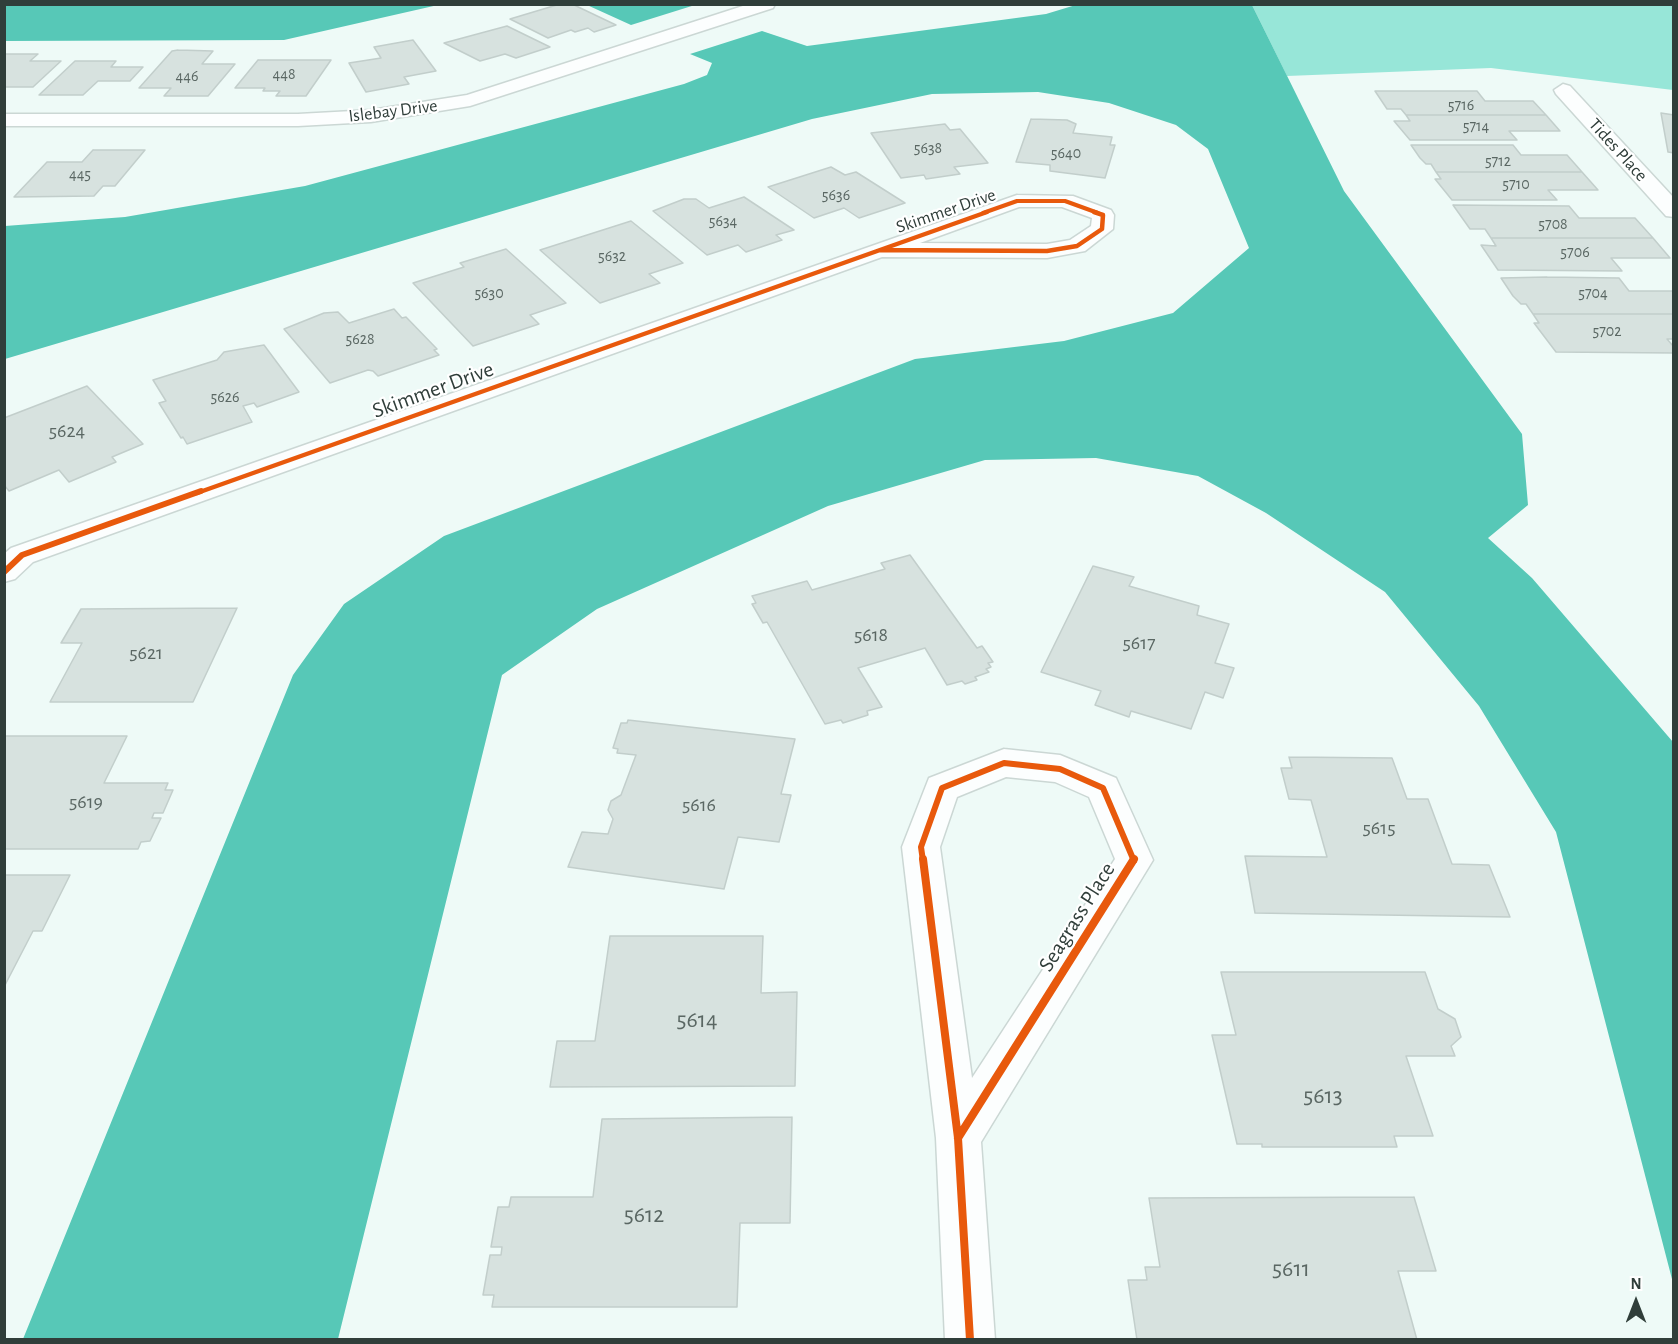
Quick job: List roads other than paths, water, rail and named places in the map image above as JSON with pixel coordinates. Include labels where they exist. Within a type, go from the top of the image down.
[{"type":"street","name":"Islebay Drive","points":[[4,120],[298,120],[371,116],[470,100],[767,4]]},
{"type":"street","name":"Tides Place","points":[[1563,90],[1672,208]]},
{"type":"street","name":"Skimmer Drive","points":[[4,572],[22,555],[1017,201],[1065,201],[1103,215],[1102,229],[1085,241],[1077,246],[1047,251],[880,250]]},
{"type":"street","name":"Seagrass Place","points":[[958,1138],[1134,860],[1104,788],[1060,769],[1004,763],[942,788],[921,847],[958,1138],[970,1340]]}]
